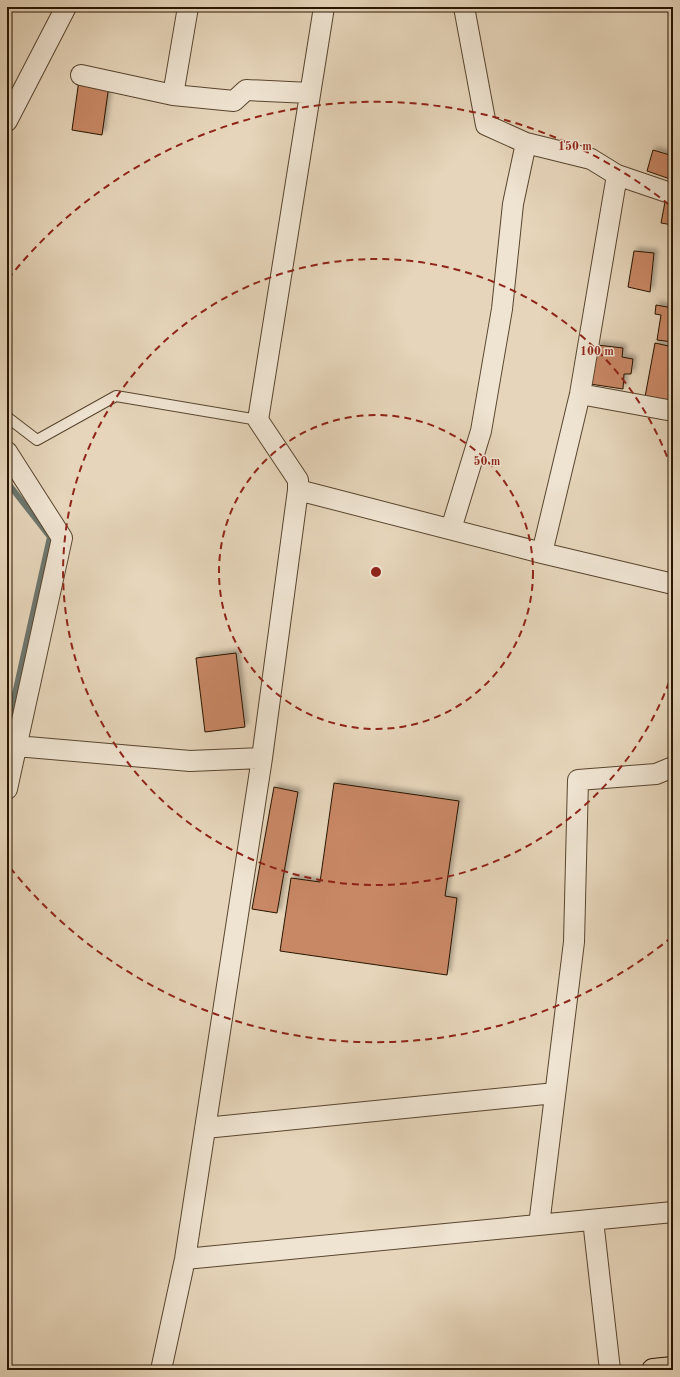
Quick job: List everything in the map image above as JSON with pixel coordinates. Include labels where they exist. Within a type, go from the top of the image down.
[{"type":"main road","points":[[653,1370],[673,1368]]},
{"type":"street","points":[[7,121],[66,7]]},
{"type":"street","points":[[173,95],[188,7]]},
{"type":"street","points":[[161,1370],[185,1259],[262,758],[298,490],[298,480],[258,420],[324,7]]},
{"type":"street","points":[[464,7],[486,125],[526,143],[591,159],[617,175],[673,194]]},
{"type":"street","points":[[81,75],[173,95],[234,101],[246,90],[310,93]]},
{"type":"street","points":[[451,529],[481,431],[502,309],[513,204],[526,143]]},
{"type":"street","points":[[542,553],[580,394],[617,175]]},
{"type":"street","points":[[580,394],[673,411]]},
{"type":"street","points":[[7,452],[62,538],[12,745],[7,789]]},
{"type":"street","points":[[298,490],[542,553],[673,584]]},
{"type":"street","points":[[12,745],[190,761],[262,758]]},
{"type":"street","points":[[539,1226],[574,942],[578,780],[656,774],[673,767]]},
{"type":"street","points":[[205,1128],[555,1093]]},
{"type":"street","points":[[185,1259],[673,1212]]},
{"type":"street","points":[[593,1220],[610,1370]]},
{"type":"lane","points":[[7,417],[37,440],[116,396],[258,420]]},
{"type":"building","points":[[79,80],[109,85],[102,135],[72,130]]},
{"type":"building","points":[[653,150],[673,156],[673,180],[647,171]]},
{"type":"building","points":[[665,202],[673,203],[673,225],[661,223]]},
{"type":"building","points":[[634,251],[654,253],[650,292],[628,287]]},
{"type":"building","points":[[656,305],[673,308],[673,342],[657,340],[661,315],[655,314]]},
{"type":"building","points":[[655,343],[673,347],[673,393],[671,402],[645,397]]},
{"type":"building","points":[[597,345],[623,348],[622,357],[633,359],[631,374],[624,374],[623,389],[590,384]]},
{"type":"building","points":[[236,653],[245,727],[205,732],[196,658]]},
{"type":"building","points":[[334,783],[459,801],[445,896],[457,898],[447,975],[280,951],[291,878],[320,882]]},
{"type":"building","points":[[274,787],[298,792],[277,913],[252,909]]},
{"type":"waterway","points":[[7,482],[50,537],[7,730]]}]
